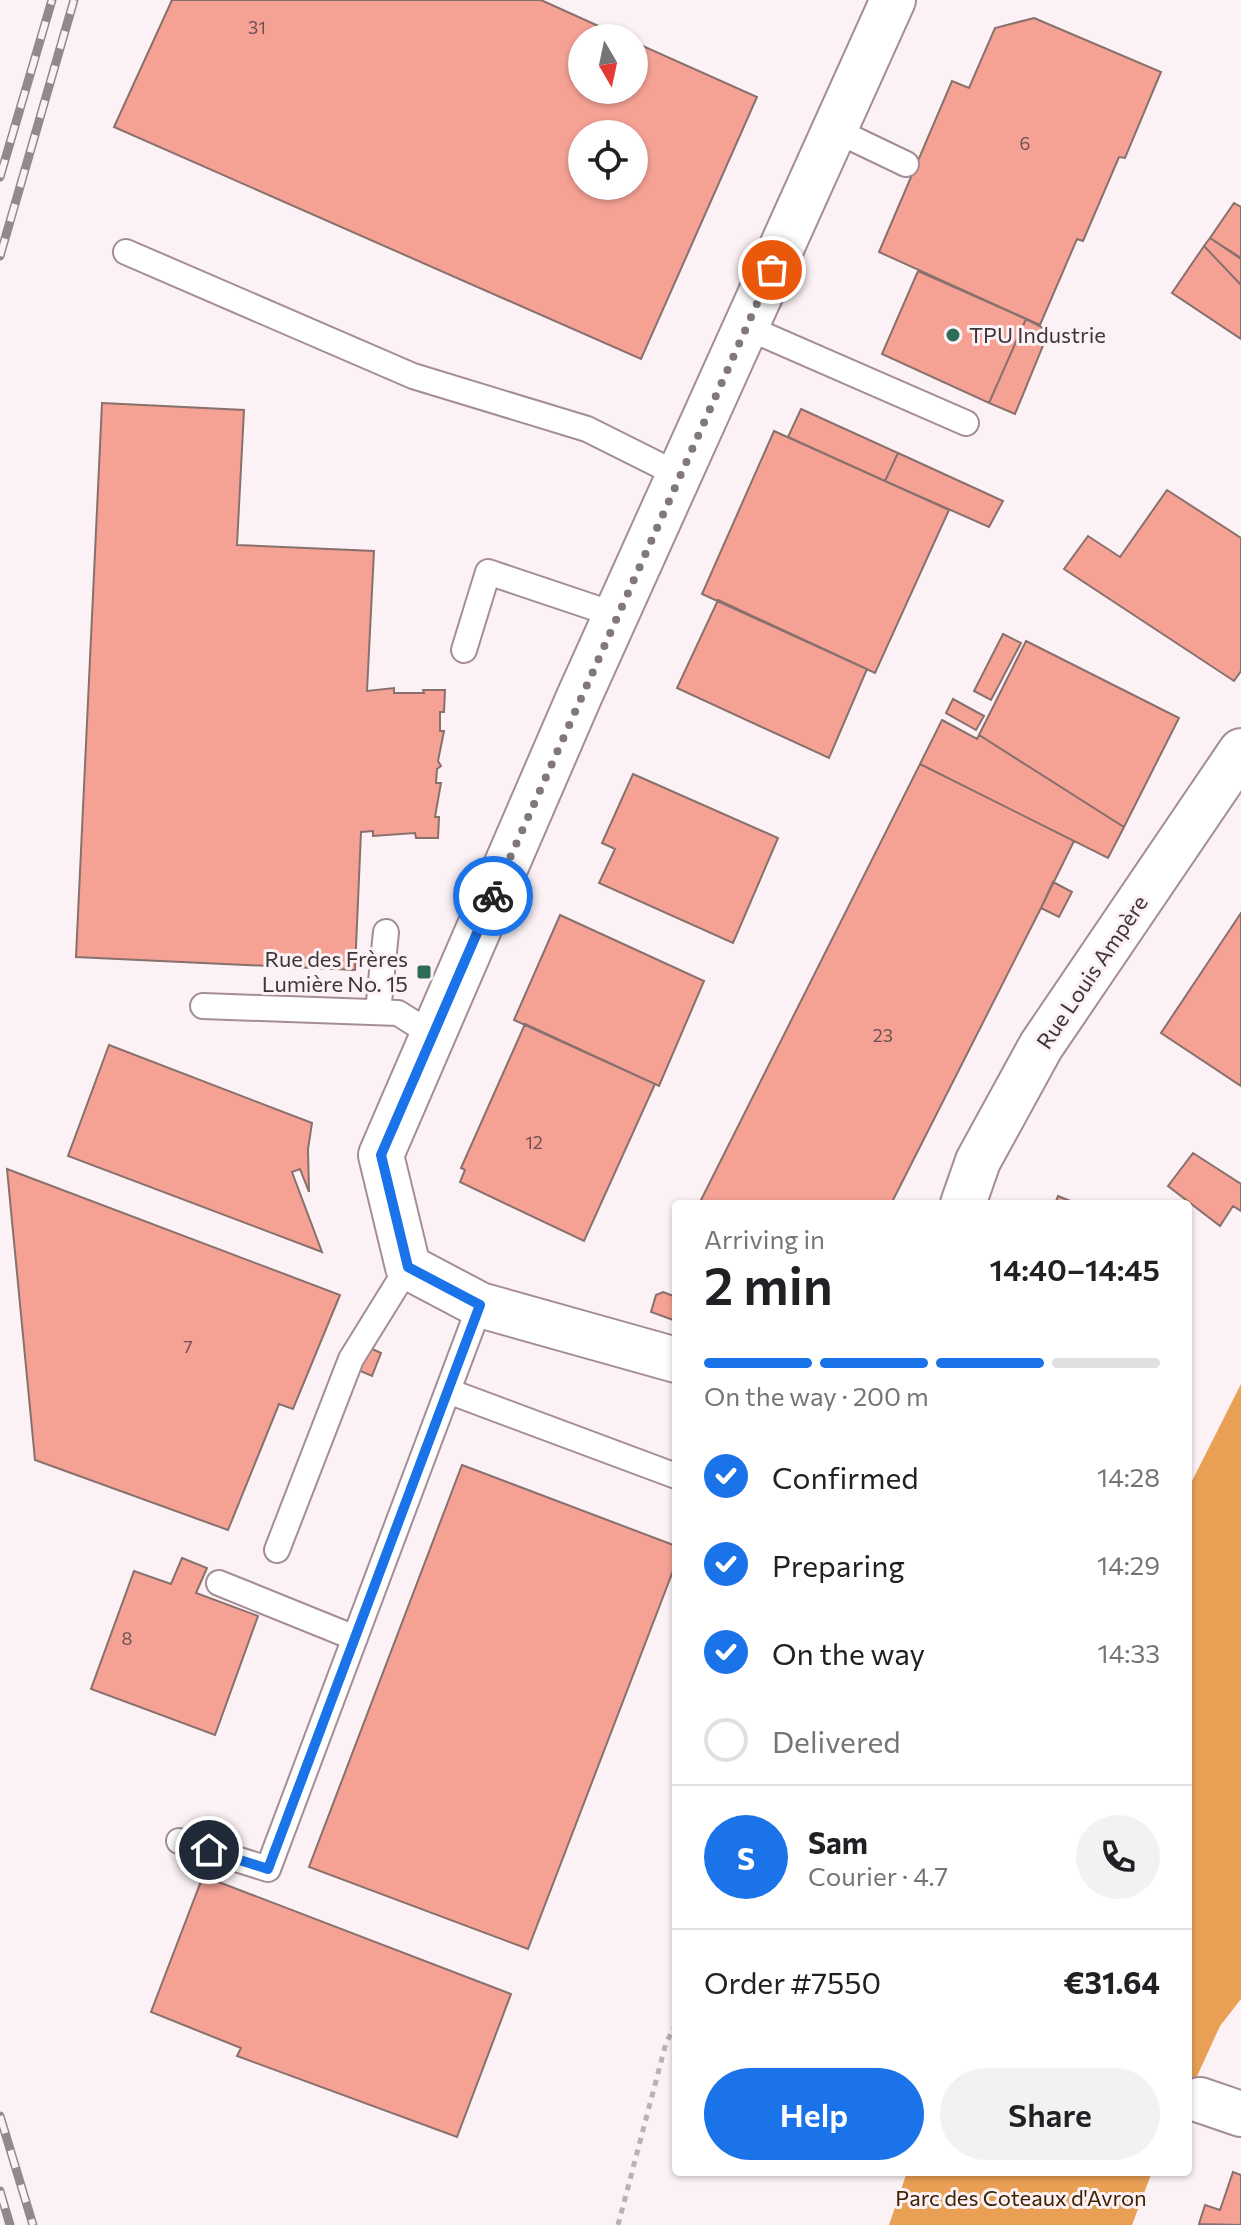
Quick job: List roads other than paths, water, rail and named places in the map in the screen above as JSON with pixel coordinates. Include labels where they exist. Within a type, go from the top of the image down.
[{"type":"street","points":[[672,1359],[480,1305],[408,1267],[381,1155],[616,615],[893,0]]},
{"type":"street","name":"Rue Louis Ampère","points":[[964,1200],[978,1161],[1041,1046],[1241,751]]},
{"type":"street","points":[[1200,2100],[1241,2114]]},
{"type":"lane","points":[[835,130],[906,164]]},
{"type":"lane","points":[[126,252],[413,376],[587,429],[679,475]]},
{"type":"lane","points":[[746,327],[966,423]]},
{"type":"lane","points":[[464,650],[488,572],[616,615]]},
{"type":"lane","points":[[378,1012],[386,932]]},
{"type":"lane","points":[[203,1006],[398,1013],[433,1035]]},
{"type":"lane","points":[[277,1550],[351,1359],[408,1267]]},
{"type":"lane","points":[[179,1841],[268,1869],[480,1305]]},
{"type":"lane","points":[[448,1391],[672,1475]]},
{"type":"lane","points":[[219,1583],[355,1638]]},
{"type":"railway","points":[[0,177],[52,0]]},
{"type":"railway","points":[[0,256],[74,0]]},
{"type":"railway","points":[[0,2116],[33,2225]]},
{"type":"railway","points":[[0,2191],[10,2225]]},
{"type":"place","name":"TPU Industrie","points":[[953,335]]},
{"type":"place","name":"Rue des Frères Lumière No. 15","points":[[424,972]]},
{"type":"park label","name":"Parc des Coteaux d'Avron","points":[[1021,2198]]}]
